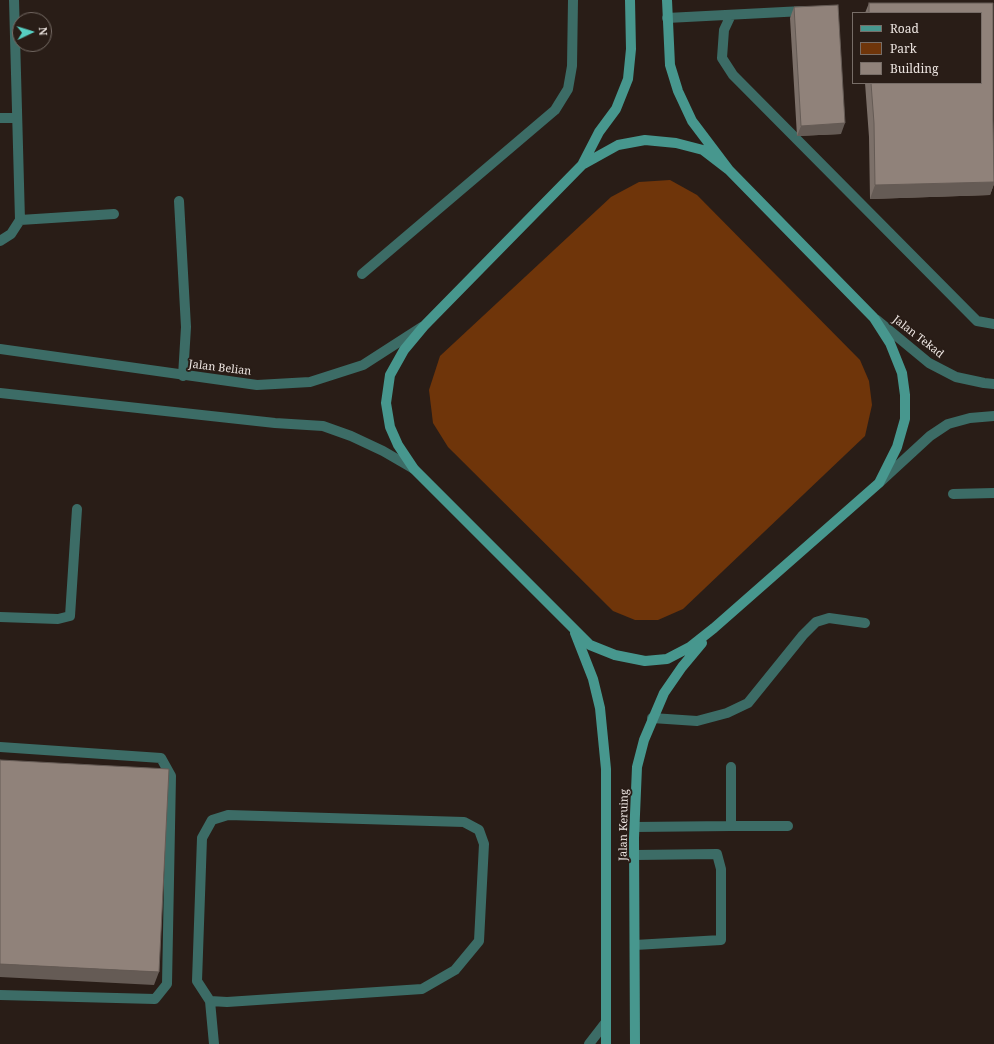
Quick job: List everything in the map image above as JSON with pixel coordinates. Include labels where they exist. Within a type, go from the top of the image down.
[{"type":"main road","points":[[582,165],[599,132],[616,109],[628,79],[631,49],[630,0]]},
{"type":"main road","points":[[667,0],[670,65],[678,91],[692,121],[729,170],[874,318],[890,343],[902,373],[905,394],[905,419],[897,447],[879,483],[714,628],[690,647],[667,659],[644,661],[615,655],[590,645],[414,469],[398,445],[390,427],[386,403],[390,375],[404,350],[424,326],[582,165],[618,145],[645,140],[676,143],[703,150],[729,170]]},
{"type":"main road","name":"Jalan Keruing","points":[[573,627],[593,679],[600,708],[604,738],[607,826],[606,1044]]},
{"type":"main road","name":"Jalan Keruing","points":[[636,1044],[635,827],[638,767],[644,740],[652,718],[664,693],[682,667],[714,628]]},
{"type":"street","points":[[0,241],[11,234],[20,220],[14,0]]},
{"type":"street","points":[[362,274],[555,110],[568,89],[572,66],[573,0]]},
{"type":"street","points":[[667,18],[803,11]]},
{"type":"street","points":[[731,15],[724,30],[722,58],[733,75],[977,321],[994,324]]},
{"type":"street","points":[[0,118],[17,118]]},
{"type":"street","points":[[179,201],[186,327],[183,376]]},
{"type":"street","points":[[20,220],[114,214]]},
{"type":"street","name":"Jalan Tekad","points":[[874,318],[918,354],[956,378],[994,384]]},
{"type":"street","name":"Jalan Belian","points":[[0,349],[183,376],[257,385],[310,382],[363,365],[424,326]]},
{"type":"street","points":[[0,393],[275,423],[323,426],[351,436],[383,451],[414,469]]},
{"type":"street","points":[[879,483],[930,436],[948,424],[970,418],[994,416]]},
{"type":"street","points":[[953,494],[994,493]]},
{"type":"street","points":[[0,617],[58,619],[70,616],[77,509]]},
{"type":"street","points":[[652,718],[696,721],[727,713],[748,703],[803,635],[816,622],[830,618],[865,623]]},
{"type":"street","points":[[0,747],[161,758],[171,776],[167,984],[155,999],[0,995]]},
{"type":"street","points":[[731,767],[731,826]]},
{"type":"street","points":[[210,1001],[227,1002],[422,989],[455,970],[479,941],[484,844],[479,830],[464,822],[228,815],[212,820],[202,838],[197,981],[210,1001],[214,1044]]},
{"type":"street","points":[[635,827],[788,826]]},
{"type":"street","points":[[635,855],[717,854],[721,869],[720,940],[635,945]]},
{"type":"street","points":[[589,1044],[606,1022]]},
{"type":"green space","points":[[670,180],[697,195],[860,360],[869,381],[872,405],[865,436],[683,609],[658,620],[635,620],[613,611],[448,447],[433,423],[429,390],[440,356],[611,197],[639,182]]},
{"type":"building","points":[[869,3],[993,3],[994,182],[875,185],[874,123],[871,84],[982,84],[982,12],[869,12]]},
{"type":"building","points":[[838,5],[845,123],[801,126],[794,7]]},
{"type":"building","points":[[0,760],[169,769],[159,972],[0,964]]}]
